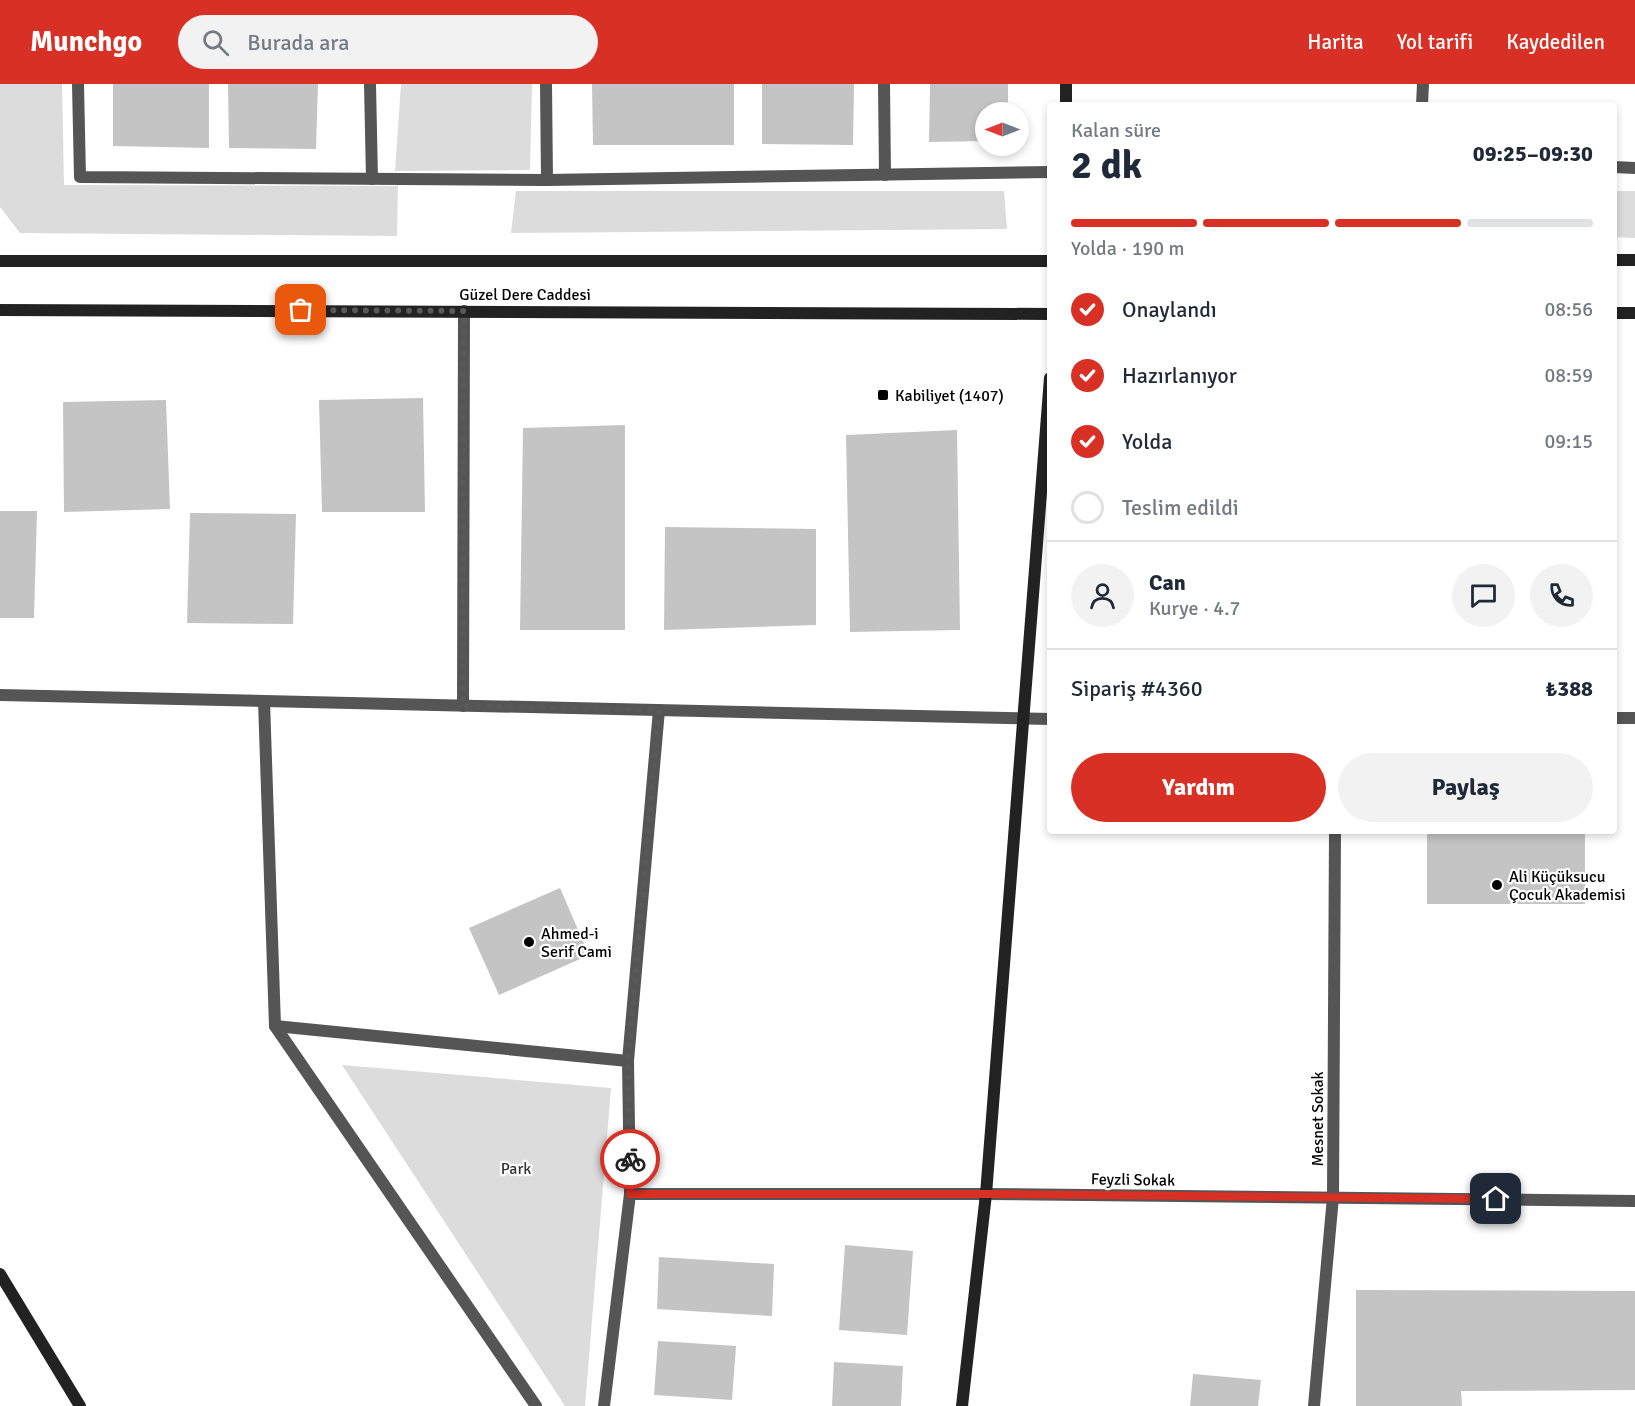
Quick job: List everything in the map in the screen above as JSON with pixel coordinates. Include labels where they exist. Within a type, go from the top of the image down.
[{"type":"main road","points":[[1066,84],[1066,102]]},
{"type":"main road","points":[[1617,260],[1635,260]]},
{"type":"main road","name":"Güzel Dere Caddesi","points":[[0,261],[1047,261]]},
{"type":"main road","name":"Güzel Dere Caddesi","points":[[0,310],[1047,314]]},
{"type":"main road","points":[[1617,313],[1635,313]]},
{"type":"main road","points":[[962,1406],[986,1194],[1047,416]]},
{"type":"main road","points":[[0,1274],[80,1406]]},
{"type":"street","points":[[78,84],[80,177],[547,180],[1047,172]]},
{"type":"street","points":[[370,84],[372,179]]},
{"type":"street","points":[[546,84],[547,180]]},
{"type":"street","points":[[884,84],[885,175]]},
{"type":"street","points":[[1422,102],[1423,84]]},
{"type":"street","points":[[1617,167],[1635,168]]},
{"type":"street","points":[[463,706],[464,311]]},
{"type":"street","points":[[0,695],[1047,719]]},
{"type":"street","points":[[264,701],[275,1026],[536,1406]]},
{"type":"street","points":[[604,1406],[630,1194],[628,1061],[659,710]]},
{"type":"street","points":[[1617,718],[1635,718]]},
{"type":"street","name":"Mesnet Sokak","points":[[1314,1406],[1333,1197],[1335,834]]},
{"type":"street","points":[[275,1026],[628,1061]]},
{"type":"street","name":"Feyzli Sokak","points":[[630,1194],[986,1194],[1635,1200]]},
{"type":"green space","points":[[0,84],[62,84],[64,185],[398,186],[397,236],[20,233],[0,207]]},
{"type":"green space","points":[[401,84],[532,84],[530,170],[395,171]]},
{"type":"green space","points":[[516,191],[1004,191],[1007,229],[511,233]]},
{"type":"green space","points":[[1617,191],[1635,191],[1635,238],[1617,237]]},
{"type":"green space","name":"Park","points":[[342,1065],[611,1088],[585,1406],[565,1406]]},
{"type":"building","points":[[113,84],[209,84],[209,148],[113,146]]},
{"type":"building","points":[[228,84],[318,84],[316,149],[229,148]]},
{"type":"building","points":[[592,84],[734,84],[734,145],[593,145]]},
{"type":"building","points":[[762,84],[854,84],[853,145],[762,144]]},
{"type":"building","points":[[930,84],[1008,84],[1008,102],[975,102],[975,141],[929,142]]},
{"type":"building","points":[[423,398],[425,512],[322,512],[319,400]]},
{"type":"building","points":[[166,400],[170,509],[64,512],[63,402]]},
{"type":"building","points":[[625,425],[625,630],[520,630],[523,428]]},
{"type":"building","points":[[957,430],[960,630],[850,632],[846,435]]},
{"type":"building","points":[[0,511],[37,511],[34,618],[0,618]]},
{"type":"building","points":[[190,513],[296,514],[293,624],[187,623]]},
{"type":"building","points":[[665,527],[816,529],[816,625],[664,630]]},
{"type":"building","points":[[1427,834],[1585,834],[1585,904],[1427,904]]},
{"type":"building","name":"Ahmed-i Serif Cami","points":[[560,888],[589,955],[499,995],[469,928]]},
{"type":"building","points":[[845,1245],[913,1251],[907,1335],[839,1330]]},
{"type":"building","points":[[659,1257],[774,1264],[772,1316],[657,1309]]},
{"type":"building","points":[[1356,1290],[1635,1291],[1635,1390],[1461,1391],[1462,1406],[1356,1406]]},
{"type":"building","points":[[658,1341],[736,1346],[732,1400],[654,1395]]},
{"type":"building","points":[[834,1362],[903,1366],[901,1406],[832,1406]]},
{"type":"building","points":[[1193,1374],[1261,1380],[1258,1406],[1190,1406]]},
{"type":"way so far","points":[[301,310],[464,311],[463,706],[659,710],[628,1061],[630,1159]]},
{"type":"place","name":"Kabiliyet (1407)","points":[[883,395]]},
{"type":"place","name":"Ali Küçüksucu Çocuk Akademisi","points":[[1497,885]]},
{"type":"place","name":"Ahmed-i Serif Cami","points":[[529,942]]},
{"type":"route","points":[[630,1159],[630,1194],[986,1194],[1496,1199]]}]
